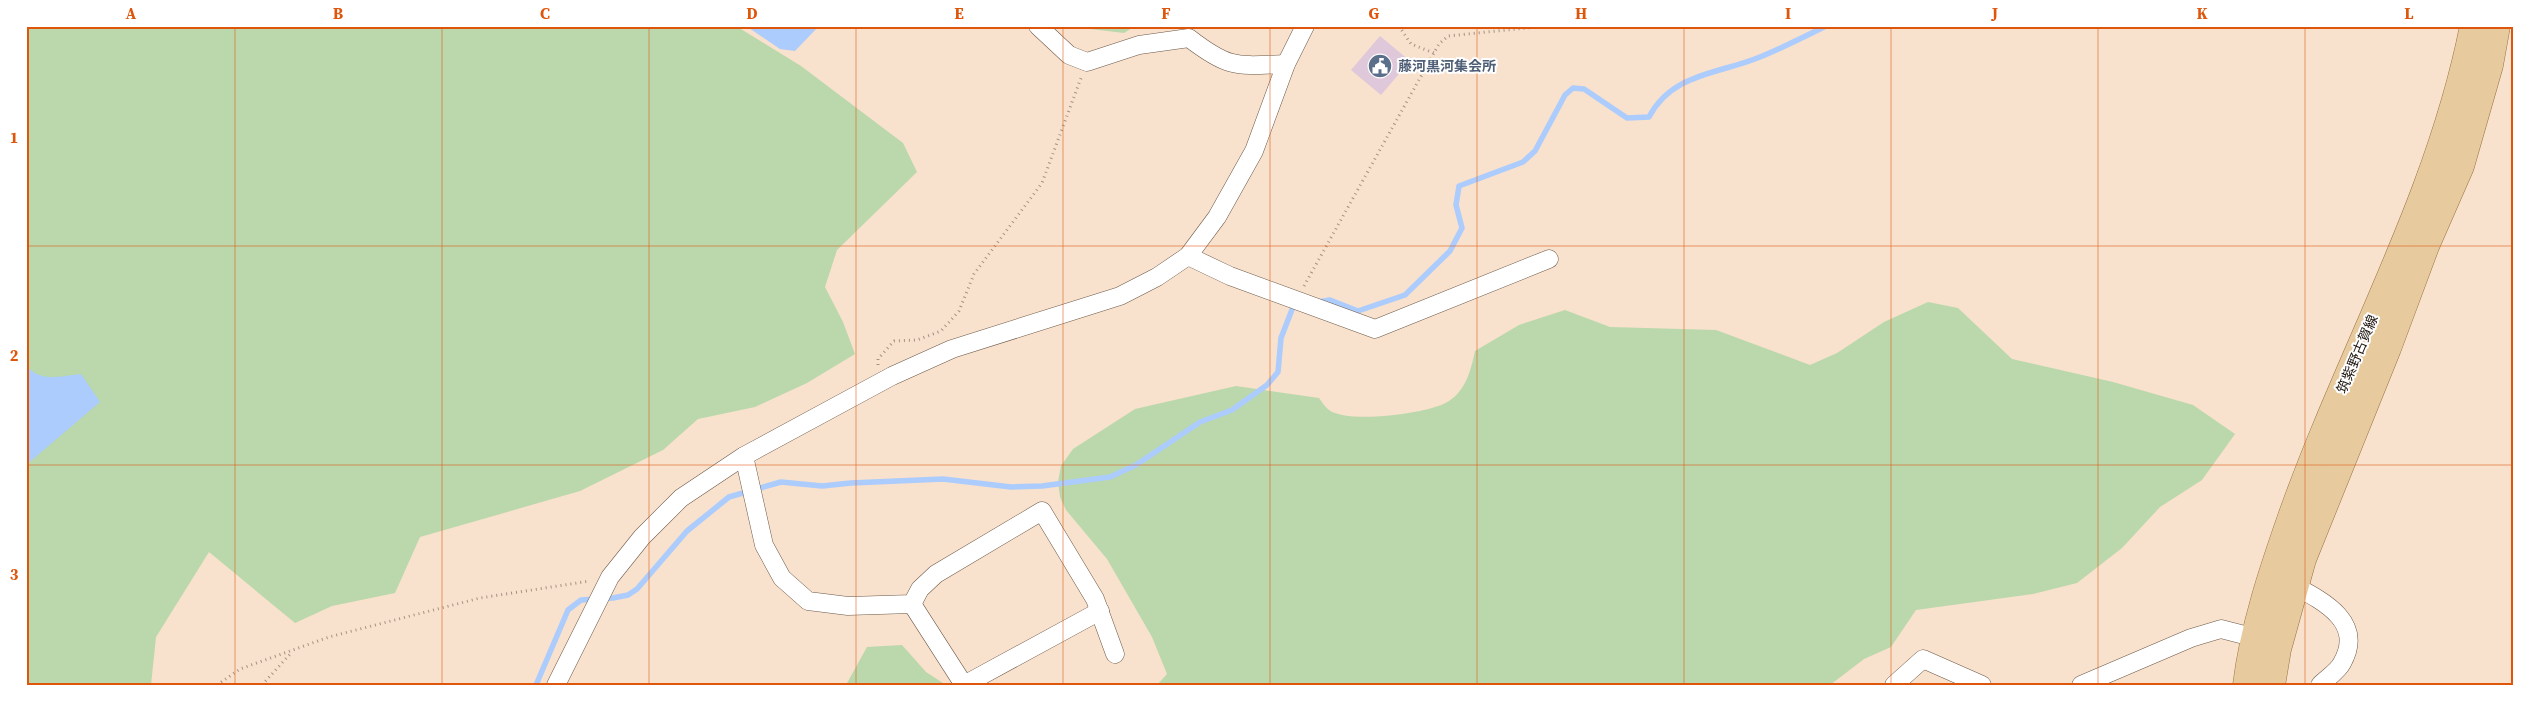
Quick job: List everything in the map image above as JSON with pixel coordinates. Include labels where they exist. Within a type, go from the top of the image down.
[{"type":"main road","name":"筑紫野古賀線","points":[[2247,685],[2251,656],[2280,553],[2311,463],[2423,200],[2446,128],[2474,26]]},
{"type":"main road","name":"筑紫野古賀線","points":[[2271,685],[2277,649],[2293,585],[2425,246],[2460,166],[2489,65],[2496,26]]},
{"type":"street","points":[[1038,26],[1069,55],[1087,62],[1139,45],[1189,38],[1213,56],[1237,66],[1286,64]]},
{"type":"street","points":[[556,685],[610,578],[642,537],[681,498],[744,456],[880,383],[952,349],[1120,296],[1157,277],[1188,256],[1217,217],[1254,151],[1286,64],[1305,26]]},
{"type":"street","points":[[1188,256],[1230,276],[1375,329],[1549,259]]},
{"type":"street","points":[[744,456],[764,545],[782,578],[808,601],[848,606],[912,604]]},
{"type":"street","points":[[912,604],[920,589],[936,574],[1042,511],[1095,599],[1115,654]]},
{"type":"street","points":[[2293,585],[2323,600],[2337,613],[2347,627],[2349,645],[2342,664],[2320,685]]},
{"type":"street","points":[[912,604],[964,685],[1100,611]]},
{"type":"street","points":[[2081,685],[2191,638],[2221,628],[2256,638]]},
{"type":"street","points":[[1894,685],[1923,659],[1982,685]]},
{"type":"path","points":[[1399,26],[1411,44],[1434,53]]},
{"type":"path","points":[[1298,300],[1438,44],[1448,36],[1546,26]]},
{"type":"path","points":[[880,383],[878,358],[894,341],[917,340],[941,331],[959,311],[974,274],[1042,183],[1087,62]]},
{"type":"path","points":[[217,685],[240,669],[329,637],[480,598],[610,578]]},
{"type":"path","points":[[262,685],[294,650]]},
{"type":"green space","points":[[26,26],[736,26],[801,66],[903,143],[917,172],[837,250],[825,287],[843,322],[855,354],[807,383],[755,407],[698,419],[663,450],[580,491],[420,537],[395,593],[332,606],[295,623],[209,552],[156,637],[151,685],[26,685]]},
{"type":"green space","points":[[1065,26],[1135,26],[1124,33]]},
{"type":"green space","points":[[1928,302],[1958,308],[2012,359],[2113,382],[2193,405],[2235,434],[2202,480],[2160,507],[2122,548],[2077,583],[2033,594],[1916,610],[1891,647],[1864,659],[1830,685],[1157,685],[1167,674],[1152,637],[1107,559],[1066,510],[1060,497],[1058,482],[1061,466],[1073,449],[1135,409],[1236,386],[1319,398],[1329,410],[1353,416],[1389,416],[1425,410],[1449,401],[1460,391],[1469,372],[1475,351],[1519,325],[1565,310],[1610,327],[1716,330],[1810,365],[1837,353],[1884,322]]},
{"type":"green space","points":[[902,645],[926,672],[946,685],[846,685],[867,647]]},
{"type":"water","points":[[746,26],[819,26],[795,51],[780,49]]},
{"type":"water","points":[[26,365],[31,371],[44,376],[59,377],[81,374],[100,402],[26,465]]},
{"type":"building","points":[[1380,36],[1410,61],[1381,95],[1351,70]]},
{"type":"waterway","points":[[1318,302],[1330,300],[1358,311],[1405,295],[1450,251],[1462,228],[1456,205],[1459,186],[1523,162],[1535,151],[1565,95],[1573,88],[1584,89],[1627,118],[1649,117],[1659,102],[1670,91],[1683,83],[1760,57],[1826,26]]},
{"type":"waterway","points":[[536,685],[568,610],[581,600],[613,598],[628,595],[637,589],[687,531],[729,497],[781,482],[822,486],[943,479],[1011,487],[1042,486],[1110,477],[1136,465],[1200,422],[1232,410],[1267,385],[1278,372],[1281,338],[1293,307],[1300,306]]},
{"type":"place","name":"藤河黒河集会所","points":[[1380,66]]}]
